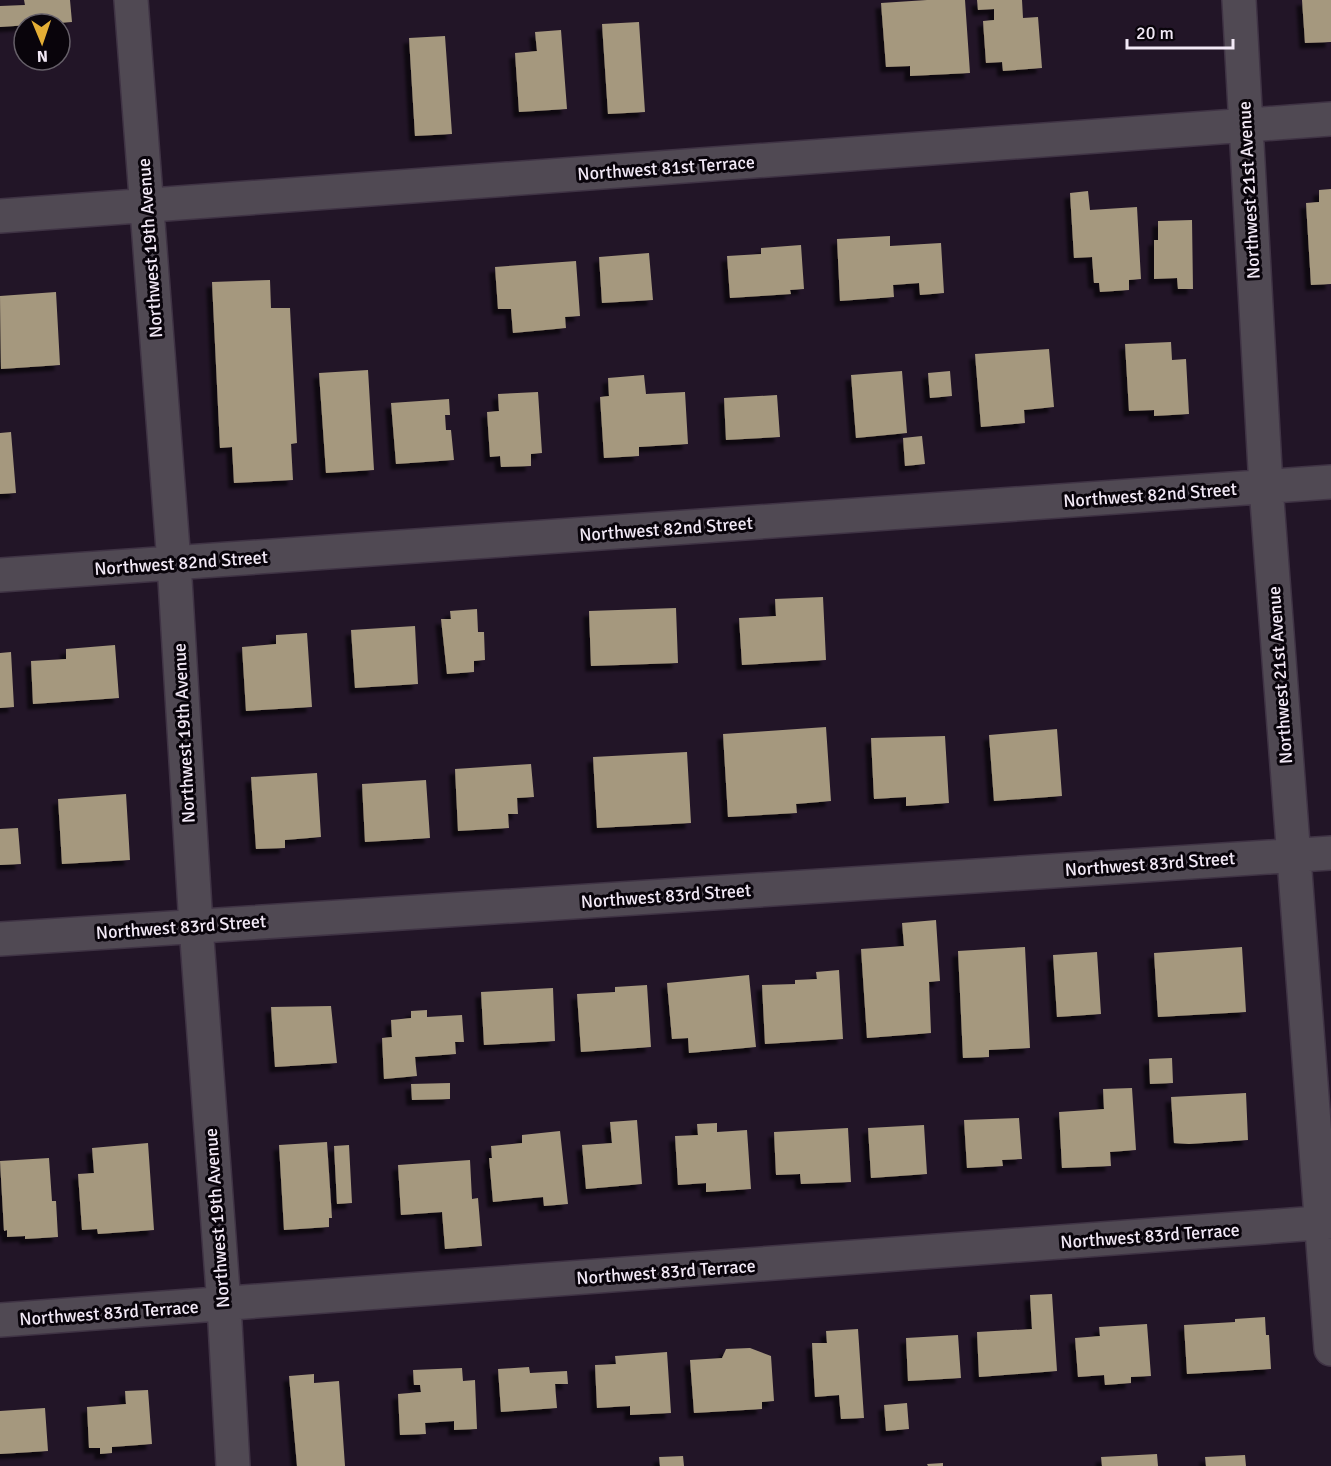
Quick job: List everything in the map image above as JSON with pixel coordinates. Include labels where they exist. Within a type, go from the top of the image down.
[{"type":"street","name":"Northwest 19th Avenue","points":[[131,0],[174,564],[233,1466]]},
{"type":"street","name":"Northwest 21st Avenue","points":[[1239,0],[1266,487],[1294,855],[1326,1223],[1331,1349]]},
{"type":"street","name":"Northwest 81st Terrace","points":[[0,216],[1331,119]]},
{"type":"street","name":"Northwest 82nd Street","points":[[0,575],[1331,482]]},
{"type":"street","name":"Northwest 83rd Street","points":[[0,939],[1331,853]]},
{"type":"street","name":"Northwest 83rd Terrace","points":[[0,1320],[1326,1223]]},
{"type":"building","points":[[24,0],[70,0],[71,12],[12,12],[12,26],[0,27],[0,6],[25,5]]},
{"type":"building","points":[[965,0],[970,73],[910,76],[910,66],[886,67],[881,3]]},
{"type":"building","points":[[977,0],[1022,0],[1023,18],[1038,17],[1042,68],[1003,71],[1002,62],[986,63],[983,21],[994,20],[994,9],[978,10]]},
{"type":"building","points":[[1302,0],[1331,0],[1331,42],[1305,43]]},
{"type":"building","points":[[639,22],[645,112],[608,114],[602,24]]},
{"type":"building","points":[[561,30],[567,109],[519,112],[515,53],[537,51],[535,32]]},
{"type":"building","points":[[445,36],[452,134],[415,136],[409,38]]},
{"type":"building","points":[[1331,189],[1331,284],[1311,285],[1306,203],[1319,202],[1319,190]]},
{"type":"building","points":[[1088,191],[1090,210],[1137,207],[1141,279],[1129,280],[1129,290],[1100,292],[1099,283],[1094,283],[1092,257],[1074,258],[1070,193]]},
{"type":"building","points":[[1192,220],[1193,289],[1178,289],[1177,278],[1154,279],[1154,240],[1158,240],[1158,221]]},
{"type":"building","points":[[890,236],[890,246],[941,243],[944,293],[920,295],[919,283],[893,285],[894,297],[840,301],[837,239]]},
{"type":"building","points":[[801,245],[804,289],[790,290],[791,294],[730,298],[727,256],[761,254],[761,248]]},
{"type":"building","points":[[649,253],[653,300],[602,303],[599,257]]},
{"type":"building","points":[[576,261],[580,316],[565,317],[566,328],[513,333],[511,309],[498,309],[495,267]]},
{"type":"building","points":[[270,280],[271,308],[290,308],[297,443],[291,444],[293,480],[234,483],[232,447],[220,448],[212,282]]},
{"type":"building","points":[[56,292],[60,365],[1,369],[0,296]]},
{"type":"building","points":[[1171,342],[1172,360],[1186,359],[1189,414],[1154,416],[1154,410],[1129,411],[1125,344]]},
{"type":"building","points":[[1049,349],[1054,407],[1024,410],[1025,423],[981,427],[975,354]]},
{"type":"building","points":[[368,370],[374,470],[326,473],[319,373]]},
{"type":"building","points":[[902,371],[907,433],[856,438],[851,375]]},
{"type":"building","points":[[950,371],[952,396],[930,398],[928,373]]},
{"type":"building","points":[[644,375],[646,394],[685,392],[688,444],[639,447],[639,456],[604,458],[600,397],[609,396],[608,378]]},
{"type":"building","points":[[538,392],[542,453],[531,454],[531,466],[501,467],[500,456],[490,457],[487,412],[499,411],[498,394]]},
{"type":"building","points":[[777,395],[780,437],[726,440],[724,398]]},
{"type":"building","points":[[449,399],[450,415],[445,415],[446,430],[451,430],[454,460],[396,464],[391,403]]},
{"type":"building","points":[[11,432],[16,493],[0,494],[0,433]]},
{"type":"building","points":[[922,436],[925,464],[905,466],[903,438]]},
{"type":"building","points":[[823,597],[826,660],[742,665],[739,618],[776,616],[775,599]]},
{"type":"building","points":[[676,608],[678,663],[591,666],[589,611]]},
{"type":"building","points":[[477,609],[478,632],[484,632],[485,660],[474,661],[474,672],[447,674],[441,619],[451,619],[450,611]]},
{"type":"building","points":[[415,626],[418,684],[355,688],[351,630]]},
{"type":"building","points":[[307,633],[312,707],[246,711],[242,647],[276,644],[276,635]]},
{"type":"building","points":[[115,645],[119,698],[33,704],[31,661],[66,659],[66,649]]},
{"type":"building","points":[[11,652],[14,707],[0,708],[0,653]]},
{"type":"building","points":[[826,727],[831,801],[796,804],[797,813],[728,817],[723,734]]},
{"type":"building","points":[[1057,729],[1062,796],[994,801],[989,735]]},
{"type":"building","points":[[945,736],[949,803],[906,806],[906,797],[874,799],[871,738]]},
{"type":"building","points":[[687,752],[691,823],[597,828],[593,757]]},
{"type":"building","points":[[531,764],[534,797],[517,798],[518,814],[508,814],[509,828],[458,831],[455,769]]},
{"type":"building","points":[[317,773],[321,837],[285,840],[285,848],[256,849],[251,777]]},
{"type":"building","points":[[426,780],[430,838],[365,842],[362,784]]},
{"type":"building","points":[[126,794],[130,860],[62,864],[58,799]]},
{"type":"building","points":[[18,828],[21,864],[0,865],[0,829]]},
{"type":"building","points":[[936,920],[940,981],[929,982],[931,1033],[867,1038],[861,949],[904,946],[902,923]]},
{"type":"building","points":[[1025,947],[1030,1048],[989,1050],[989,1057],[963,1058],[958,951]]},
{"type":"building","points":[[1242,947],[1246,1012],[1158,1017],[1154,953]]},
{"type":"building","points":[[1097,952],[1101,1014],[1057,1017],[1053,955]]},
{"type":"building","points":[[839,970],[843,1039],[765,1044],[762,985],[795,984],[795,980],[817,979],[816,972]]},
{"type":"building","points":[[749,975],[756,1047],[689,1053],[688,1038],[672,1039],[667,983]]},
{"type":"building","points":[[647,985],[651,1047],[581,1052],[577,994],[615,992],[615,987]]},
{"type":"building","points":[[553,988],[555,1041],[484,1045],[481,992]]},
{"type":"building","points":[[331,1006],[337,1063],[275,1067],[271,1007]]},
{"type":"building","points":[[427,1010],[427,1017],[462,1015],[464,1042],[455,1042],[456,1054],[415,1057],[417,1076],[384,1079],[382,1038],[392,1037],[391,1020],[411,1018],[411,1011]]},
{"type":"building","points":[[1172,1058],[1173,1083],[1150,1084],[1149,1059]]},
{"type":"building","points":[[450,1083],[450,1099],[412,1100],[411,1084]]},
{"type":"building","points":[[1132,1088],[1136,1150],[1110,1152],[1111,1166],[1062,1168],[1059,1112],[1104,1109],[1103,1089]]},
{"type":"building","points":[[1246,1093],[1248,1140],[1174,1143],[1171,1097]]},
{"type":"building","points":[[1019,1118],[1022,1159],[1002,1160],[1003,1166],[967,1168],[964,1120]]},
{"type":"building","points":[[637,1120],[642,1184],[586,1189],[582,1145],[612,1143],[610,1122]]},
{"type":"building","points":[[717,1123],[717,1132],[747,1130],[751,1189],[706,1192],[706,1183],[678,1185],[675,1136],[698,1135],[697,1124]]},
{"type":"building","points":[[924,1125],[927,1174],[871,1178],[868,1128]]},
{"type":"building","points":[[848,1128],[851,1182],[801,1184],[800,1174],[776,1175],[774,1132]]},
{"type":"building","points":[[560,1131],[568,1204],[544,1206],[543,1197],[493,1202],[489,1158],[492,1158],[491,1146],[522,1143],[522,1135]]},
{"type":"building","points":[[327,1142],[332,1218],[329,1218],[329,1227],[284,1230],[279,1145]]},
{"type":"building","points":[[148,1143],[154,1230],[98,1234],[97,1229],[82,1230],[78,1174],[94,1173],[92,1148]]},
{"type":"building","points":[[349,1145],[352,1203],[337,1204],[334,1146]]},
{"type":"building","points":[[49,1158],[52,1201],[56,1201],[58,1237],[25,1239],[25,1236],[7,1237],[7,1230],[4,1231],[0,1161]]},
{"type":"building","points":[[470,1160],[472,1199],[478,1198],[482,1246],[445,1249],[442,1212],[401,1215],[398,1165]]},
{"type":"building","points":[[1052,1294],[1057,1371],[979,1377],[977,1332],[1032,1329],[1030,1295]]},
{"type":"building","points":[[1265,1317],[1266,1335],[1269,1335],[1271,1369],[1187,1374],[1184,1325],[1235,1322],[1235,1319]]},
{"type":"building","points":[[1147,1324],[1151,1376],[1131,1377],[1131,1383],[1105,1385],[1104,1375],[1078,1377],[1075,1338],[1100,1336],[1099,1327]]},
{"type":"building","points":[[858,1329],[864,1418],[841,1419],[839,1395],[815,1397],[812,1343],[827,1343],[826,1331]]},
{"type":"building","points":[[958,1335],[961,1378],[908,1381],[906,1338]]},
{"type":"building","points":[[750,1348],[771,1356],[774,1401],[762,1402],[762,1409],[694,1413],[690,1360],[722,1358],[726,1349]]},
{"type":"building","points":[[667,1352],[671,1413],[630,1415],[630,1406],[597,1408],[595,1365],[616,1364],[615,1356]]},
{"type":"building","points":[[529,1367],[530,1373],[567,1371],[568,1384],[555,1384],[557,1408],[501,1412],[498,1369]]},
{"type":"building","points":[[462,1368],[463,1381],[475,1380],[477,1429],[454,1430],[454,1421],[425,1423],[426,1434],[400,1435],[398,1394],[421,1392],[420,1385],[414,1385],[413,1370]]},
{"type":"building","points":[[314,1374],[314,1383],[339,1381],[345,1466],[297,1466],[289,1376]]},
{"type":"building","points":[[148,1390],[152,1444],[112,1447],[112,1453],[100,1454],[100,1448],[89,1448],[87,1407],[126,1404],[125,1391]]},
{"type":"building","points":[[907,1403],[909,1429],[886,1431],[884,1405]]},
{"type":"building","points":[[45,1408],[48,1451],[0,1454],[0,1411]]},
{"type":"building","points":[[1157,1454],[1158,1466],[1102,1466],[1101,1457]]},
{"type":"building","points":[[1245,1455],[1246,1466],[1206,1466],[1205,1457]]},
{"type":"building","points":[[683,1456],[684,1466],[660,1466],[659,1457]]},
{"type":"building","points":[[943,1463],[943,1466],[928,1466],[927,1464]]}]
